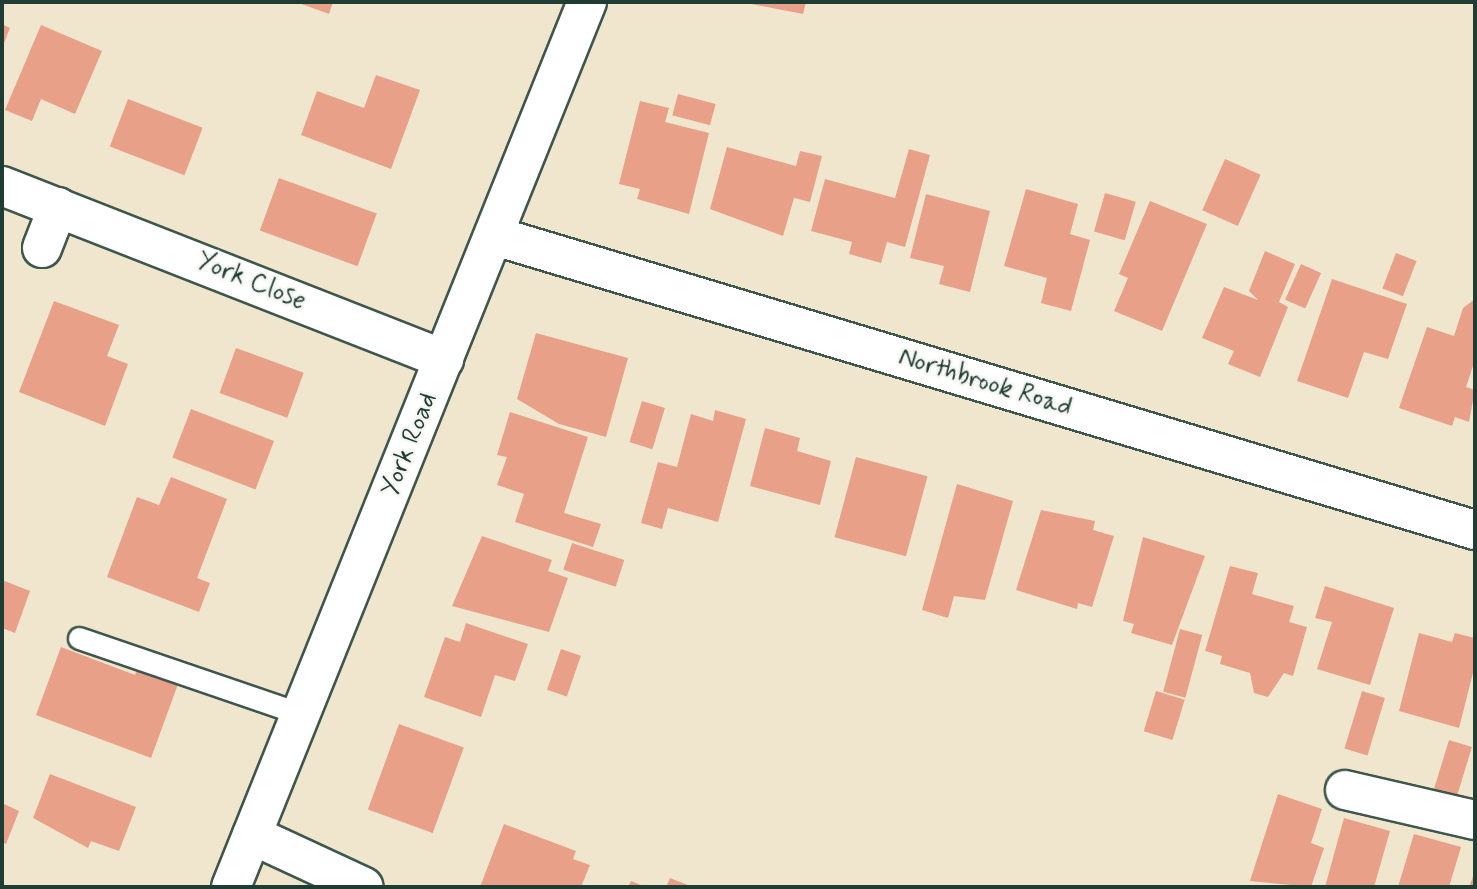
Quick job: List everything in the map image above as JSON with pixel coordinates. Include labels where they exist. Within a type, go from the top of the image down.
[{"type":"street","name":"York Road","points":[[231,887],[587,2]]},
{"type":"street","name":"York Close","points":[[2,186],[444,359]]},
{"type":"street","points":[[42,248],[58,207]]},
{"type":"street","name":"Northbrook Road","points":[[495,236],[1475,530]]},
{"type":"street","points":[[1345,790],[1475,820]]},
{"type":"street","points":[[252,835],[364,887]]},
{"type":"lane","points":[[79,638],[301,714]]},
{"type":"building","points":[[296,2],[333,2],[329,14]]},
{"type":"building","points":[[741,2],[806,2],[803,14]]},
{"type":"building","points":[[2,24],[10,28],[2,48]]},
{"type":"building","points":[[41,25],[102,51],[75,114],[41,99],[32,121],[5,110]]},
{"type":"building","points":[[376,75],[420,90],[391,169],[301,135],[317,91],[364,108]]},
{"type":"building","points":[[678,94],[716,104],[710,125],[672,115]]},
{"type":"building","points":[[128,99],[203,128],[184,175],[110,147]]},
{"type":"building","points":[[640,101],[669,108],[665,122],[709,133],[689,214],[637,199],[640,189],[619,184]]},
{"type":"building","points":[[727,147],[796,166],[800,151],[822,156],[810,202],[794,198],[783,236],[710,209]]},
{"type":"building","points":[[909,149],[930,155],[905,247],[887,242],[881,263],[849,254],[852,242],[811,231],[825,179],[895,198]]},
{"type":"building","points":[[1225,159],[1261,175],[1238,226],[1202,210]]},
{"type":"building","points":[[279,178],[377,214],[358,266],[260,231]]},
{"type":"building","points":[[1026,189],[1078,204],[1070,234],[1090,240],[1071,311],[1041,303],[1047,278],[1004,266]]},
{"type":"building","points":[[1105,193],[1136,202],[1125,240],[1094,231]]},
{"type":"building","points":[[926,194],[990,211],[970,292],[939,284],[944,266],[910,258]]},
{"type":"building","points":[[1150,201],[1207,224],[1162,331],[1114,311],[1128,278],[1119,274]]},
{"type":"building","points":[[1265,251],[1295,264],[1279,302],[1288,307],[1260,377],[1228,364],[1234,351],[1202,338],[1224,287],[1258,300],[1249,291]]},
{"type":"building","points":[[1396,253],[1417,261],[1403,296],[1382,288]]},
{"type":"building","points":[[1301,264],[1321,273],[1305,309],[1285,300]]},
{"type":"building","points":[[1332,279],[1407,304],[1388,359],[1364,352],[1348,398],[1297,381]]},
{"type":"building","points":[[1475,299],[1475,360],[1466,387],[1475,390],[1469,422],[1455,417],[1452,426],[1399,408],[1427,327],[1454,336],[1463,308]]},
{"type":"building","points":[[54,301],[119,325],[107,356],[128,364],[105,426],[19,392]]},
{"type":"building","points":[[536,333],[628,358],[606,437],[559,424],[517,399]]},
{"type":"building","points":[[236,348],[304,373],[287,418],[220,393]]},
{"type":"building","points":[[642,401],[665,408],[652,449],[629,442]]},
{"type":"building","points":[[191,409],[274,441],[255,489],[172,458]]},
{"type":"building","points":[[715,410],[746,419],[718,522],[668,508],[662,529],[641,523],[658,462],[677,467],[691,414],[713,421]]},
{"type":"building","points":[[510,412],[588,437],[564,513],[601,524],[593,547],[515,522],[524,494],[497,485],[507,457],[497,455]]},
{"type":"building","points":[[765,428],[800,438],[797,451],[831,461],[820,505],[750,486]]},
{"type":"building","points":[[856,457],[927,476],[906,556],[835,537]]},
{"type":"building","points":[[171,477],[227,499],[197,578],[210,583],[199,612],[107,577],[137,497],[159,505]]},
{"type":"building","points":[[957,484],[1013,501],[985,600],[954,596],[948,618],[922,610]]},
{"type":"building","points":[[1041,510],[1095,521],[1093,530],[1114,536],[1092,607],[1078,603],[1077,609],[1016,590]]},
{"type":"building","points":[[482,536],[552,560],[548,571],[568,578],[549,632],[452,606]]},
{"type":"building","points":[[1143,537],[1205,556],[1172,645],[1131,633],[1134,624],[1123,621]]},
{"type":"building","points":[[572,543],[624,560],[616,587],[563,570]]},
{"type":"building","points":[[1230,566],[1258,573],[1252,594],[1294,606],[1289,622],[1307,627],[1293,676],[1284,673],[1268,697],[1254,693],[1250,673],[1220,664],[1222,656],[1205,651]]},
{"type":"building","points":[[2,580],[30,591],[15,633],[2,628]]},
{"type":"building","points":[[1325,586],[1394,608],[1370,685],[1317,669],[1332,622],[1315,618]]},
{"type":"building","points":[[466,623],[528,644],[515,681],[495,675],[481,717],[424,697],[445,637],[460,642]]},
{"type":"building","points":[[1180,629],[1202,635],[1185,698],[1163,692]]},
{"type":"building","points":[[1419,633],[1452,642],[1455,633],[1475,638],[1475,665],[1459,728],[1399,711]]},
{"type":"building","points":[[61,647],[135,675],[140,661],[181,676],[151,758],[36,715]]},
{"type":"building","points":[[561,649],[581,656],[567,696],[547,690]]},
{"type":"building","points":[[1156,691],[1185,700],[1172,740],[1144,731]]},
{"type":"building","points":[[1362,691],[1385,698],[1367,755],[1344,748]]},
{"type":"building","points":[[399,724],[464,748],[433,833],[368,810]]},
{"type":"building","points":[[1449,740],[1472,747],[1456,800],[1433,793]]},
{"type":"building","points":[[50,774],[136,807],[119,851],[91,841],[88,848],[33,818]]},
{"type":"building","points":[[1278,794],[1322,809],[1311,843],[1324,848],[1311,887],[1250,881]]},
{"type":"building","points":[[2,803],[19,811],[6,844],[2,842]]},
{"type":"building","points":[[1344,818],[1390,831],[1374,887],[1325,887]]},
{"type":"building","points":[[504,824],[576,851],[573,859],[590,865],[581,887],[480,887]]},
{"type":"building","points":[[1414,834],[1461,847],[1449,887],[1398,887]]},
{"type":"building","points":[[1475,871],[1475,887],[1469,887]]},
{"type":"building","points":[[670,878],[693,887],[666,887]]},
{"type":"building","points":[[631,881],[646,887],[628,887]]}]
